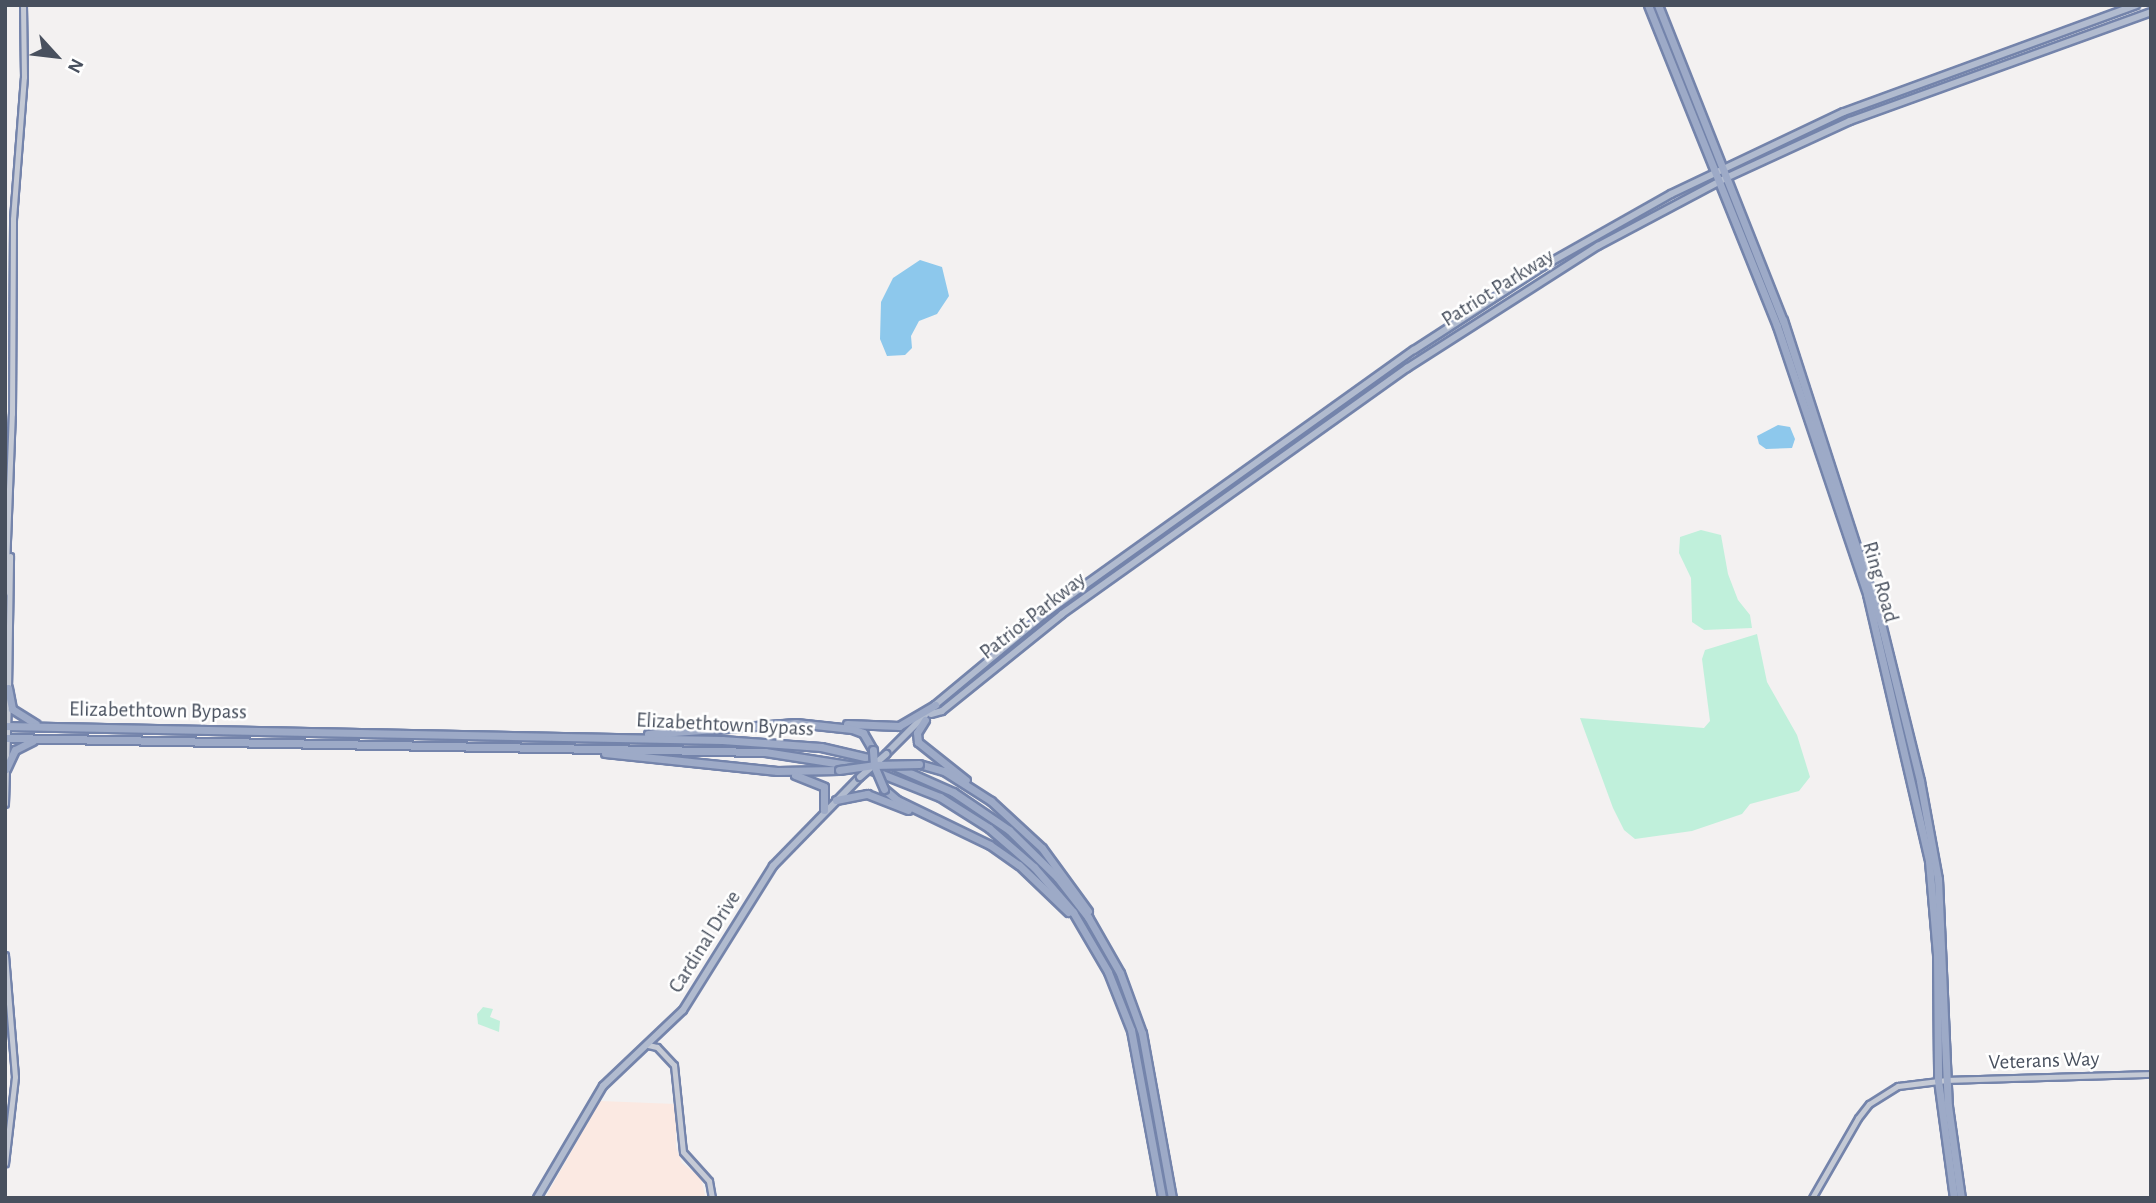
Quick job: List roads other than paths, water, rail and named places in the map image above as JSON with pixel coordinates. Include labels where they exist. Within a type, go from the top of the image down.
[{"type":"highway","name":"Ring Road","points":[[1648,5],[1719,181],[1823,456],[1867,594],[1906,755],[1934,908],[1938,1080],[1954,1198]]},
{"type":"highway","name":"Ring Road","points":[[1658,5],[1787,331],[1861,550],[1917,770],[1942,915],[1947,1080],[1961,1198]]},
{"type":"highway","points":[[8,688],[16,714],[47,726]]},
{"type":"highway","points":[[544,736],[680,733],[796,723],[892,727],[935,705]]},
{"type":"highway","points":[[928,717],[917,733],[926,752],[991,800],[1061,870],[1097,930]]},
{"type":"highway","points":[[796,723],[852,729],[863,733],[873,750],[874,765],[884,789],[1019,865],[1081,925]]},
{"type":"highway","name":"Elizabethtown Bypass","points":[[6,726],[544,736],[794,744],[891,765],[946,788],[1009,830],[1058,877],[1097,930],[1126,988],[1142,1033],[1172,1198]]},
{"type":"highway","name":"Elizabethtown Bypass","points":[[6,738],[781,753],[838,760],[880,772],[940,797],[1000,836],[1049,882],[1081,925],[1113,983],[1131,1030],[1162,1198]]},
{"type":"highway","points":[[6,769],[20,746],[46,738]]},
{"type":"highway","points":[[566,749],[777,771],[839,771],[874,765],[919,764],[944,771],[991,800]]},
{"type":"highway","points":[[777,771],[808,778],[824,788],[824,810]]},
{"type":"highway","points":[[835,800],[867,794],[931,816]]},
{"type":"main road","name":"Patriot Parkway","points":[[928,717],[935,705],[1046,613],[1414,350],[1542,267],[1724,167],[1949,70],[2136,5]]},
{"type":"main road","name":"Patriot Parkway","points":[[860,777],[928,717],[942,710],[1062,614],[1500,305],[1719,181],[1952,80],[2151,12]]},
{"type":"main road","name":"Cardinal Drive","points":[[537,1198],[595,1097],[691,1001],[773,866],[824,810],[860,777]]},
{"type":"street","points":[[5,804],[13,219],[24,77],[23,5]]},
{"type":"street","points":[[5,593],[9,530]]},
{"type":"street","points":[[5,955],[15,1077],[5,1163]]},
{"type":"street","points":[[648,1045],[657,1047],[674,1065],[683,1152],[709,1181],[712,1198]]},
{"type":"street","name":"Veterans Way","points":[[1812,1198],[1869,1104],[1898,1086],[1938,1080],[2151,1074]]},
{"type":"water","points":[[920,260],[942,267],[949,296],[937,314],[919,321],[911,336],[912,348],[905,355],[887,356],[880,339],[881,302],[893,278]]},
{"type":"water","points":[[1778,425],[1790,427],[1795,439],[1792,448],[1766,449],[1759,444],[1757,436]]}]
